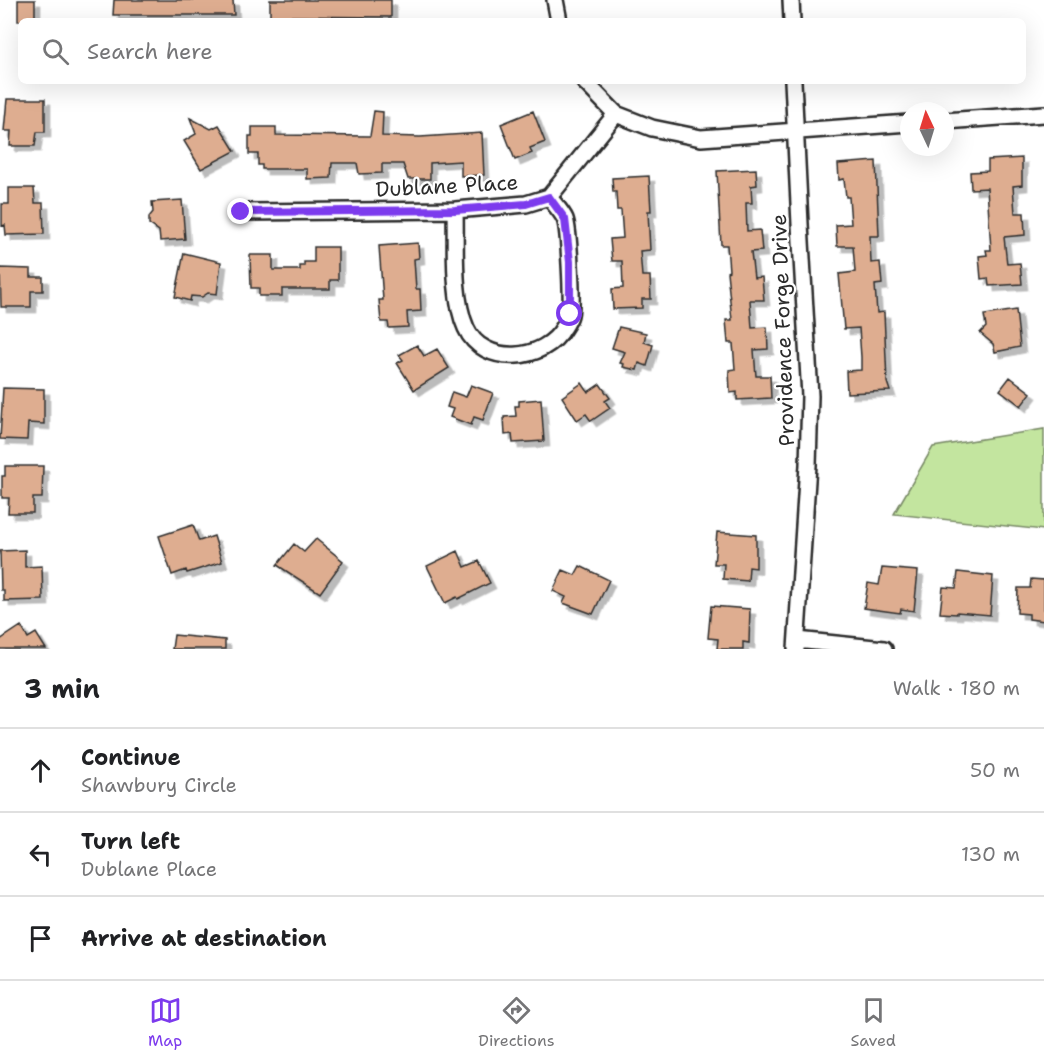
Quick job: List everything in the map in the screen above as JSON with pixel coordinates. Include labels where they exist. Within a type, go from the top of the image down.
[{"type":"street","points":[[555,0],[558,18]]},
{"type":"street","points":[[791,0],[792,18]]},
{"type":"street","points":[[587,84],[616,114],[652,128],[701,138],[900,124]]},
{"type":"street","name":"Providence Forge Drive","points":[[793,84],[810,396],[808,465],[796,644]]},
{"type":"street","name":"Dublane Place","points":[[241,212],[455,210],[526,204],[549,197],[616,114]]},
{"type":"street","points":[[954,120],[1044,114]]},
{"type":"street","points":[[455,210],[459,310],[467,330],[480,346],[492,352],[507,355],[528,354],[549,345],[564,329],[570,314],[570,262],[565,219],[549,197]]},
{"type":"street","points":[[796,644],[884,649]]},
{"type":"green space","points":[[1044,429],[1044,530],[894,514],[933,447]]},
{"type":"building","points":[[18,0],[35,0],[35,18],[18,18]]},
{"type":"building","points":[[114,0],[233,0],[234,15],[113,15]]},
{"type":"building","points":[[270,0],[391,0],[391,17],[270,16]]},
{"type":"building","points":[[7,99],[45,99],[45,132],[37,132],[35,146],[10,146],[11,131],[4,131]]},
{"type":"building","points":[[374,111],[383,112],[382,136],[420,137],[482,133],[484,175],[461,176],[461,161],[430,163],[430,179],[408,179],[403,164],[382,164],[382,173],[359,174],[357,163],[332,163],[331,178],[307,179],[307,169],[262,169],[262,165],[258,165],[258,154],[249,154],[249,136],[252,136],[252,127],[276,127],[276,135],[370,136]]},
{"type":"building","points":[[533,111],[545,142],[530,148],[532,153],[515,160],[501,124]]},
{"type":"building","points":[[190,118],[211,129],[219,125],[235,151],[201,169],[184,141],[196,134]]},
{"type":"building","points":[[1022,158],[1022,185],[1013,186],[1015,213],[1024,213],[1025,235],[1004,237],[1007,264],[1020,263],[1022,284],[989,286],[988,278],[981,279],[979,256],[987,255],[986,250],[991,250],[987,188],[971,189],[970,172],[988,171],[988,160]]},
{"type":"building","points":[[876,161],[879,236],[870,236],[871,263],[880,262],[882,284],[875,285],[877,313],[884,312],[887,382],[890,391],[847,393],[846,371],[861,370],[861,357],[859,328],[844,329],[839,274],[855,272],[853,246],[837,246],[836,225],[851,224],[849,197],[846,197],[844,179],[839,180],[838,164]]},
{"type":"building","points":[[756,169],[757,185],[751,186],[752,203],[746,203],[747,231],[760,230],[762,251],[751,252],[754,278],[762,277],[764,300],[750,300],[752,328],[767,327],[768,349],[754,350],[756,376],[770,376],[771,398],[737,400],[737,392],[730,393],[729,370],[735,369],[733,343],[728,343],[726,320],[732,320],[727,272],[729,271],[727,245],[721,245],[717,171]]},
{"type":"building","points":[[649,176],[650,250],[640,251],[642,276],[650,276],[651,299],[642,299],[642,308],[613,309],[612,289],[623,288],[622,261],[612,261],[610,239],[623,238],[621,210],[617,210],[612,178]]},
{"type":"building","points":[[9,188],[34,188],[35,203],[43,203],[44,234],[6,235],[5,225],[2,226],[2,204],[9,204]]},
{"type":"building","points":[[182,200],[185,239],[160,241],[159,231],[149,224],[149,217],[153,212],[152,202]]},
{"type":"building","points":[[418,243],[419,258],[414,259],[416,289],[420,289],[421,311],[407,312],[408,327],[389,328],[388,322],[381,322],[379,300],[383,300],[379,246]]},
{"type":"building","points":[[314,247],[338,247],[338,280],[330,280],[330,289],[282,289],[282,296],[259,296],[259,288],[251,288],[250,255],[273,255],[273,270],[300,270],[304,262],[314,262]]},
{"type":"building","points":[[184,253],[221,262],[217,294],[208,293],[202,297],[191,296],[190,301],[175,297]]},
{"type":"building","points":[[0,268],[31,269],[31,277],[43,277],[43,291],[31,291],[31,307],[1,307]]},
{"type":"building","points":[[1016,310],[1020,347],[995,352],[993,344],[980,333],[986,327],[984,315]]},
{"type":"building","points":[[619,327],[646,333],[644,342],[653,345],[647,366],[639,363],[637,370],[623,367],[624,364],[620,363],[625,352],[612,348]]},
{"type":"building","points":[[417,345],[424,356],[437,349],[449,368],[414,390],[397,363],[403,360],[399,355]]},
{"type":"building","points":[[1010,377],[1031,393],[1021,406],[1000,390]]},
{"type":"building","points":[[582,383],[588,392],[600,384],[610,398],[605,401],[610,408],[591,421],[586,414],[577,420],[562,397]]},
{"type":"building","points":[[471,385],[493,393],[483,420],[474,417],[471,425],[450,417],[453,409],[447,407],[452,392],[466,397]]},
{"type":"building","points":[[3,388],[44,389],[44,424],[28,423],[27,440],[0,439]]},
{"type":"building","points":[[541,399],[544,441],[513,443],[512,434],[505,435],[504,417],[516,416],[515,406],[519,406],[519,401]]},
{"type":"building","points":[[5,466],[43,466],[42,498],[33,498],[33,513],[8,513],[9,498],[2,498],[2,476],[5,476]]},
{"type":"building","points":[[193,525],[199,541],[214,536],[222,562],[187,573],[186,570],[172,575],[159,536]]},
{"type":"building","points":[[717,532],[756,535],[756,568],[749,567],[748,581],[723,579],[724,564],[714,564]]},
{"type":"building","points":[[316,539],[343,561],[320,593],[277,565],[294,544],[304,552]]},
{"type":"building","points":[[25,550],[25,567],[42,566],[43,600],[4,601],[4,590],[1,590],[0,551]]},
{"type":"building","points":[[458,551],[465,567],[479,561],[490,583],[445,603],[427,566]]},
{"type":"building","points":[[580,566],[609,580],[593,614],[563,603],[566,597],[553,591],[563,570],[575,575]]},
{"type":"building","points":[[882,568],[918,571],[914,611],[901,609],[900,613],[864,608],[868,583],[879,585]]},
{"type":"building","points":[[958,572],[993,576],[990,615],[940,613],[943,587],[956,588]]},
{"type":"building","points":[[1031,579],[1044,580],[1044,621],[1029,619],[1029,614],[1017,613],[1018,588],[1030,588]]},
{"type":"building","points":[[711,606],[750,609],[749,643],[743,642],[743,649],[717,649],[718,639],[708,638]]},
{"type":"building","points":[[21,626],[28,638],[36,633],[46,649],[0,649],[0,640]]},
{"type":"building","points":[[174,635],[225,640],[225,649],[172,649]]},
{"type":"route","points":[[241,212],[455,210],[526,204],[549,197],[565,219],[570,262],[570,314]]}]
